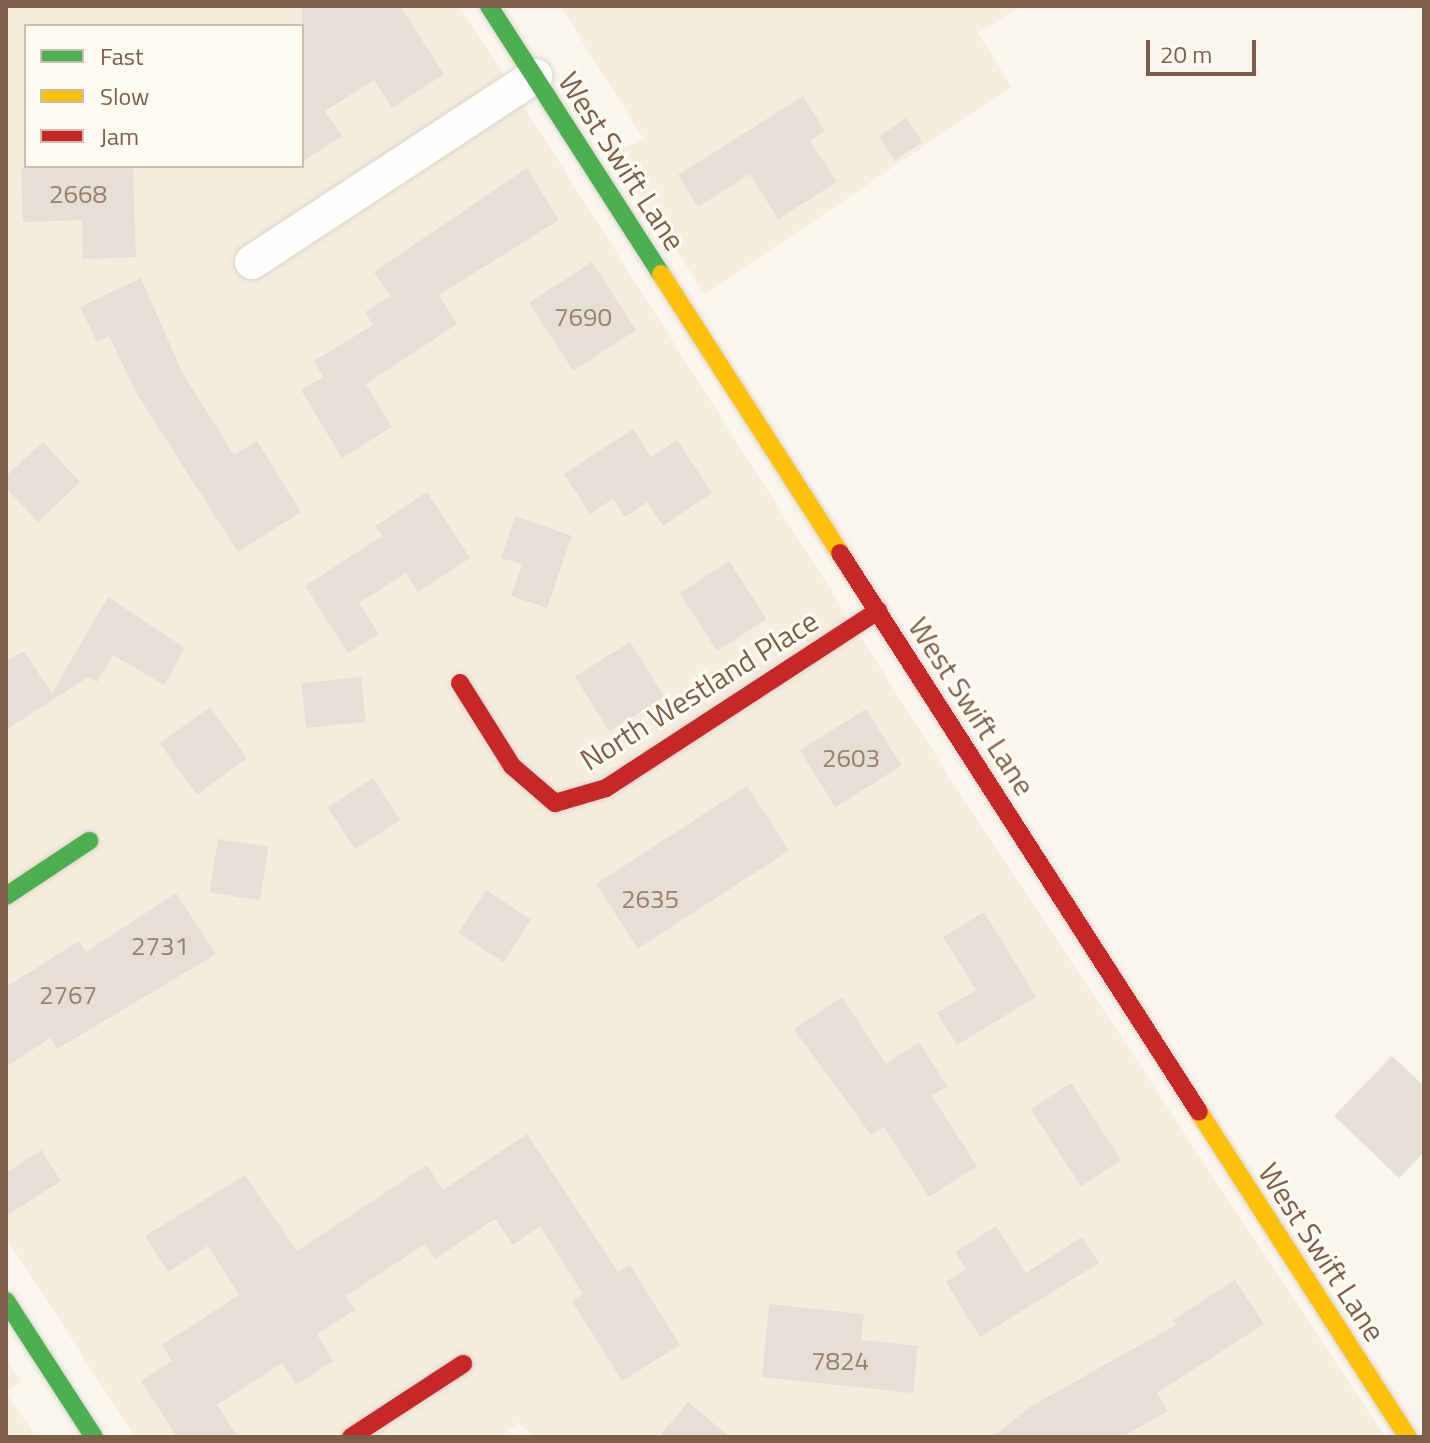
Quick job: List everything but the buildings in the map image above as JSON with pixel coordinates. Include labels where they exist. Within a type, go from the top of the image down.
[{"type":"street","name":"West Swift Lane","points":[[489,6],[1408,1437]]},
{"type":"street","points":[[252,262],[535,76]]},
{"type":"street","name":"North Westland Place","points":[[460,683],[512,766],[555,803],[606,788],[878,611]]},
{"type":"street","points":[[6,896],[89,841]]},
{"type":"street","points":[[6,1301],[94,1437]]},
{"type":"street","points":[[351,1437],[463,1364]]},
{"type":"shaded area","points":[[6,6],[460,6],[949,776],[1385,1437],[534,1437],[518,1422],[501,1437],[135,1437],[6,1238]]},
{"type":"shaded area","points":[[560,6],[1021,6],[978,33],[1012,87],[705,294],[613,154],[643,138]]},
{"type":"shaded area","points":[[6,1358],[22,1382],[6,1393]]},
{"type":"shaded area","points":[[6,1393],[36,1437],[6,1437]]},
{"type":"traffic: fast","points":[[489,6],[661,274]]},
{"type":"traffic: fast","points":[[6,896],[89,841]]},
{"type":"traffic: fast","points":[[6,1301],[94,1437]]},
{"type":"traffic: slow","points":[[661,274],[840,553]]},
{"type":"traffic: slow","points":[[1199,1112],[1408,1437]]},
{"type":"traffic: jam","points":[[840,553],[1199,1112]]},
{"type":"traffic: jam","points":[[460,683],[512,766],[555,803],[606,788],[878,611]]},
{"type":"traffic: jam","points":[[351,1437],[463,1364]]}]
